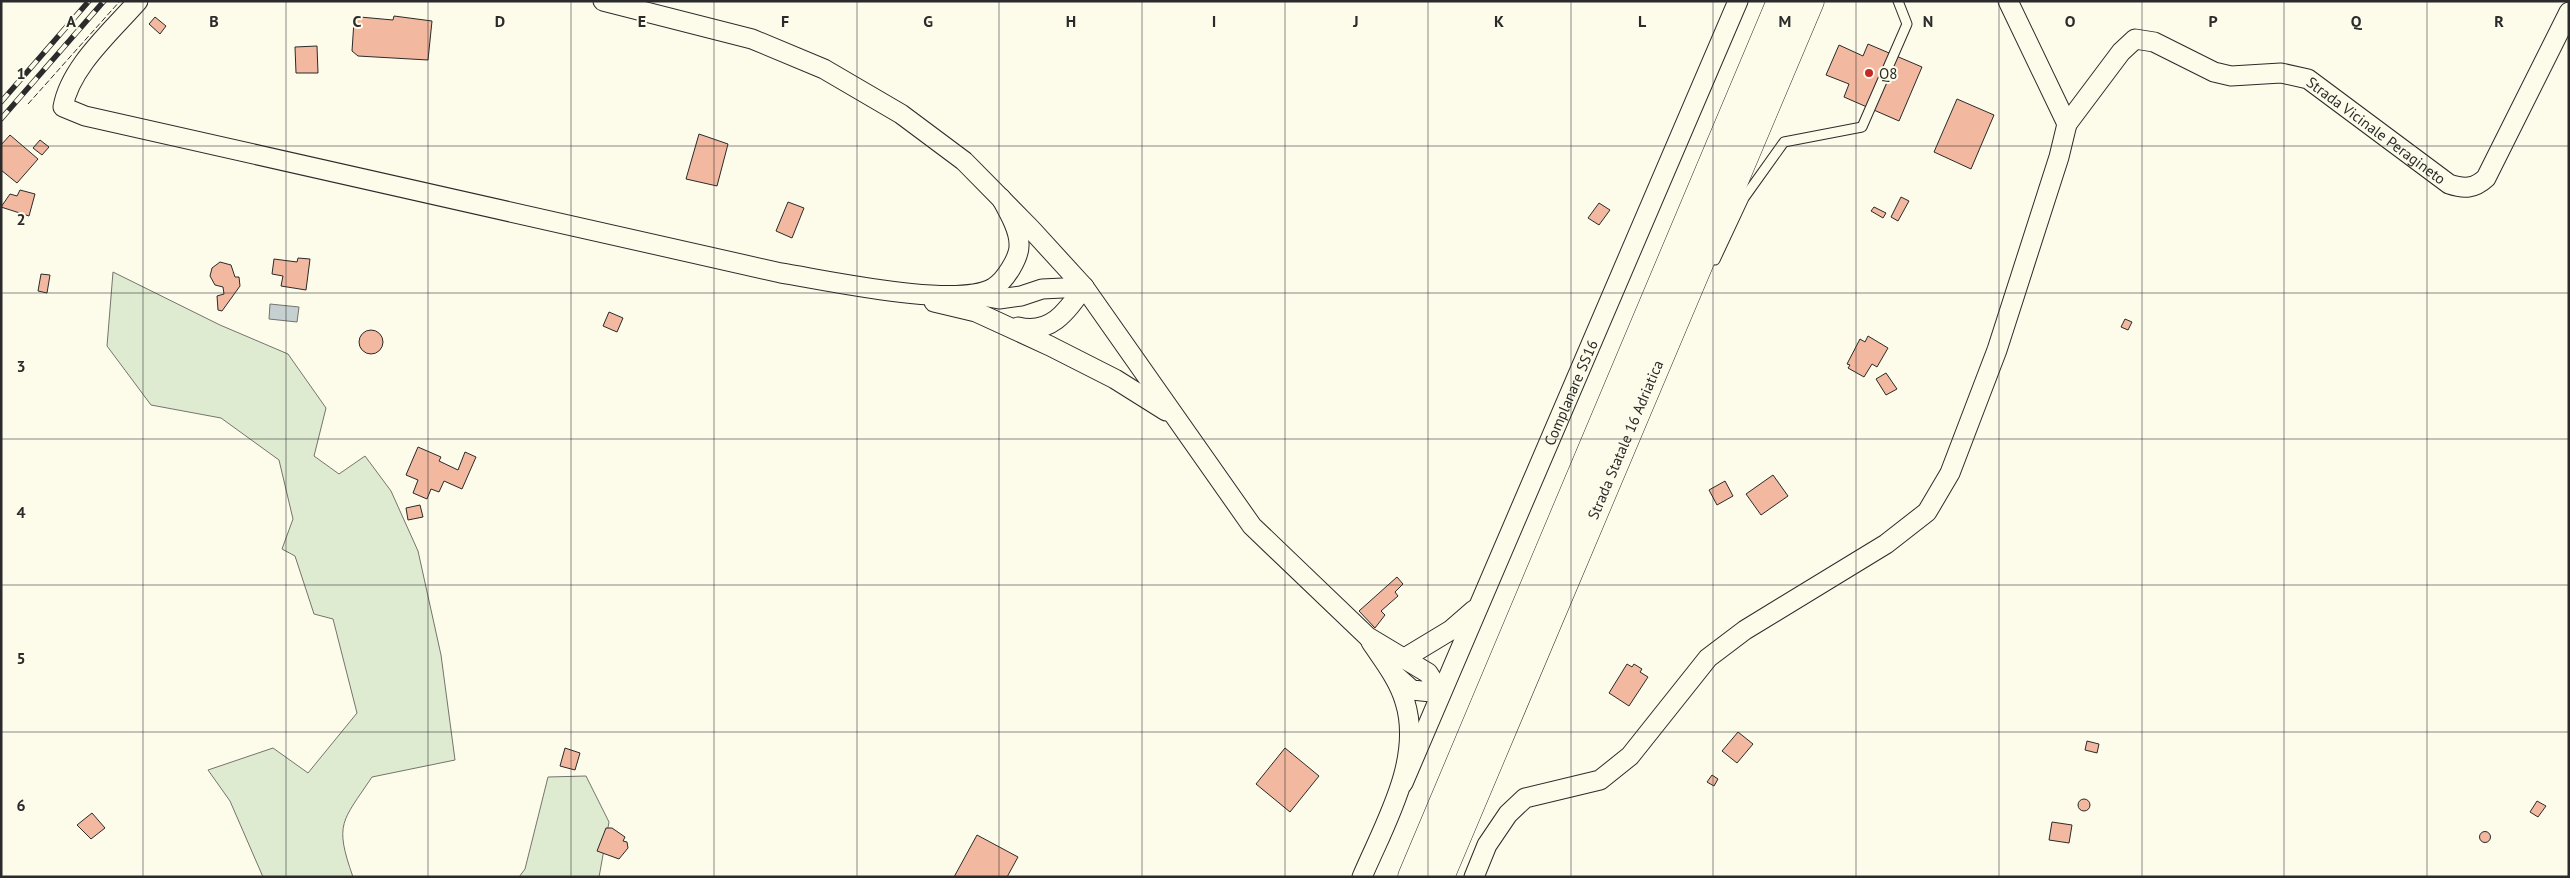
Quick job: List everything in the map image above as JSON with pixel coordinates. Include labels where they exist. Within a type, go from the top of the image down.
[{"type":"highway","name":"Strada Statale 16 Adriatica","points":[[1412,877],[1781,1]]},
{"type":"highway","name":"Strada Statale 16 Adriatica","points":[[1440,877],[1810,1]]},
{"type":"street","points":[[138,1],[73,76],[66,92],[63,107],[85,116],[781,273],[882,290],[936,296],[967,294],[993,288],[1015,263],[1020,243],[1001,198]]},
{"type":"street","points":[[603,1],[752,39],[824,69],[901,114],[964,161],[1084,287],[1171,414],[1252,526],[1397,664],[1412,690],[1441,693]]},
{"type":"street","name":"Complanare SS16","points":[[1362,877],[1738,1]]},
{"type":"street","points":[[1474,877],[1487,845],[1508,814],[1525,798],[1600,780],[1630,756],[1708,658],[1745,630],[1886,544],[1927,512],[1950,473],[1996,350],[2059,157],[2067,124],[2008,1]]},
{"type":"street","name":"Strada Vicinale Peragineto","points":[[2067,124],[2121,52],[2135,40],[2154,42],[2214,72],[2231,76],[2281,73],[2308,79],[2449,184],[2464,189],[2478,185],[2486,178],[2569,12]]},
{"type":"street","points":[[967,294],[999,299],[1021,296],[1042,289],[1084,287]]},
{"type":"street","points":[[996,322],[1022,328],[1046,327],[1060,316],[1084,287]]},
{"type":"street","points":[[882,290],[976,312],[1115,379],[1171,414]]},
{"type":"street","points":[[1397,664],[1451,630],[1478,608]]},
{"type":"street","points":[[1397,664],[1409,734],[1403,783]]},
{"type":"lane","points":[[1712,267],[1744,198],[1784,142],[1862,127],[1907,24],[1898,1]]},
{"type":"lane","points":[[1670,331],[1694,301]]},
{"type":"green space","points":[[113,272],[220,325],[288,354],[326,408],[314,456],[339,474],[365,456],[391,491],[418,551],[441,655],[455,760],[372,777],[348,814],[344,824],[344,845],[353,877],[263,877],[230,801],[208,770],[273,748],[308,773],[357,713],[333,619],[314,614],[295,556],[282,549],[293,519],[279,460],[221,418],[151,405],[107,346]]},
{"type":"green space","points":[[586,776],[609,822],[599,877],[519,877],[525,869],[548,777]]},
{"type":"shaded area","points":[[270,304],[299,307],[297,322],[269,319]]},
{"type":"building","points":[[394,16],[432,21],[428,60],[358,56],[352,51],[354,21],[360,17],[393,20]]},
{"type":"building","points":[[155,17],[166,26],[160,34],[149,24]]},
{"type":"building","points":[[1868,44],[1922,67],[1899,121],[1844,97],[1849,84],[1826,75],[1839,45],[1863,56]]},
{"type":"building","points":[[317,46],[318,73],[296,73],[295,47]]},
{"type":"building","points":[[1957,99],[1994,115],[1971,169],[1934,152]]},
{"type":"building","points":[[699,134],[728,144],[717,186],[686,179]]},
{"type":"building","points":[[10,135],[38,159],[17,183],[1,170],[1,145]]},
{"type":"building","points":[[40,140],[49,147],[42,155],[33,148]]},
{"type":"building","points":[[20,190],[35,194],[29,216],[1,207],[10,194],[17,196]]},
{"type":"building","points":[[1901,197],[1909,201],[1898,221],[1891,217]]},
{"type":"building","points":[[788,202],[804,208],[792,238],[776,231]]},
{"type":"building","points":[[1599,203],[1610,210],[1599,225],[1588,218]]},
{"type":"building","points":[[1874,207],[1886,213],[1883,218],[1871,211]]},
{"type":"building","points":[[298,258],[310,259],[306,290],[281,286],[283,276],[272,274],[274,259],[297,262]]},
{"type":"building","points":[[220,262],[231,265],[235,277],[239,277],[240,286],[222,311],[218,310],[217,296],[224,294],[223,287],[215,285],[210,276],[212,268]]},
{"type":"building","points":[[41,274],[50,275],[47,293],[38,291]]},
{"type":"building","points":[[609,312],[623,318],[617,332],[603,326]]},
{"type":"building","points":[[2125,319],[2132,322],[2128,330],[2121,327]]},
{"type":"building","points":[[371,330],[379,334],[383,342],[379,350],[371,354],[363,350],[359,342],[363,334]]},
{"type":"building","points":[[1868,336],[1888,348],[1877,367],[1872,364],[1864,377],[1848,368],[1850,365],[1847,364],[1860,339],[1865,342]]},
{"type":"building","points":[[1886,373],[1897,389],[1886,395],[1876,379]]},
{"type":"building","points":[[418,447],[441,457],[439,461],[458,470],[465,452],[476,457],[462,489],[444,481],[439,492],[431,489],[427,499],[413,493],[418,480],[406,475]]},
{"type":"building","points":[[1773,475],[1788,496],[1761,515],[1746,494]]},
{"type":"building","points":[[1725,481],[1733,496],[1717,505],[1709,490]]},
{"type":"building","points":[[420,505],[423,517],[408,520],[406,508]]},
{"type":"building","points":[[1397,577],[1403,584],[1395,592],[1398,596],[1381,611],[1385,615],[1375,628],[1359,611]]},
{"type":"building","points":[[1627,664],[1632,667],[1634,664],[1642,669],[1640,672],[1648,677],[1629,706],[1609,693]]},
{"type":"building","points":[[1738,732],[1753,744],[1737,763],[1722,751]]},
{"type":"building","points":[[2087,741],[2099,744],[2097,753],[2085,750]]},
{"type":"building","points":[[565,748],[580,753],[575,770],[560,766]]},
{"type":"building","points":[[1285,748],[1319,776],[1290,812],[1256,784]]},
{"type":"building","points":[[1712,775],[1718,779],[1714,786],[1707,782]]},
{"type":"building","points":[[2082,799],[2086,799],[2090,805],[2086,811],[2082,811],[2078,807],[2078,803]]},
{"type":"building","points":[[2537,801],[2546,806],[2538,817],[2530,812]]},
{"type":"building","points":[[92,813],[105,828],[91,839],[77,825]]},
{"type":"building","points":[[2052,822],[2072,825],[2069,843],[2049,840]]},
{"type":"building","points":[[606,828],[612,828],[625,837],[623,841],[627,842],[628,848],[619,859],[597,851]]},
{"type":"building","points":[[2483,832],[2487,832],[2490,837],[2489,841],[2483,842],[2480,839],[2480,835]]},
{"type":"building","points":[[977,835],[1018,857],[1007,877],[954,877]]},
{"type":"railway","points":[[1,102],[89,1]]},
{"type":"railway","points":[[1,119],[104,1]]},
{"type":"fence","points":[[28,104],[120,1]]},
{"type":"place","name":"Q8","points":[[1869,73]]}]
